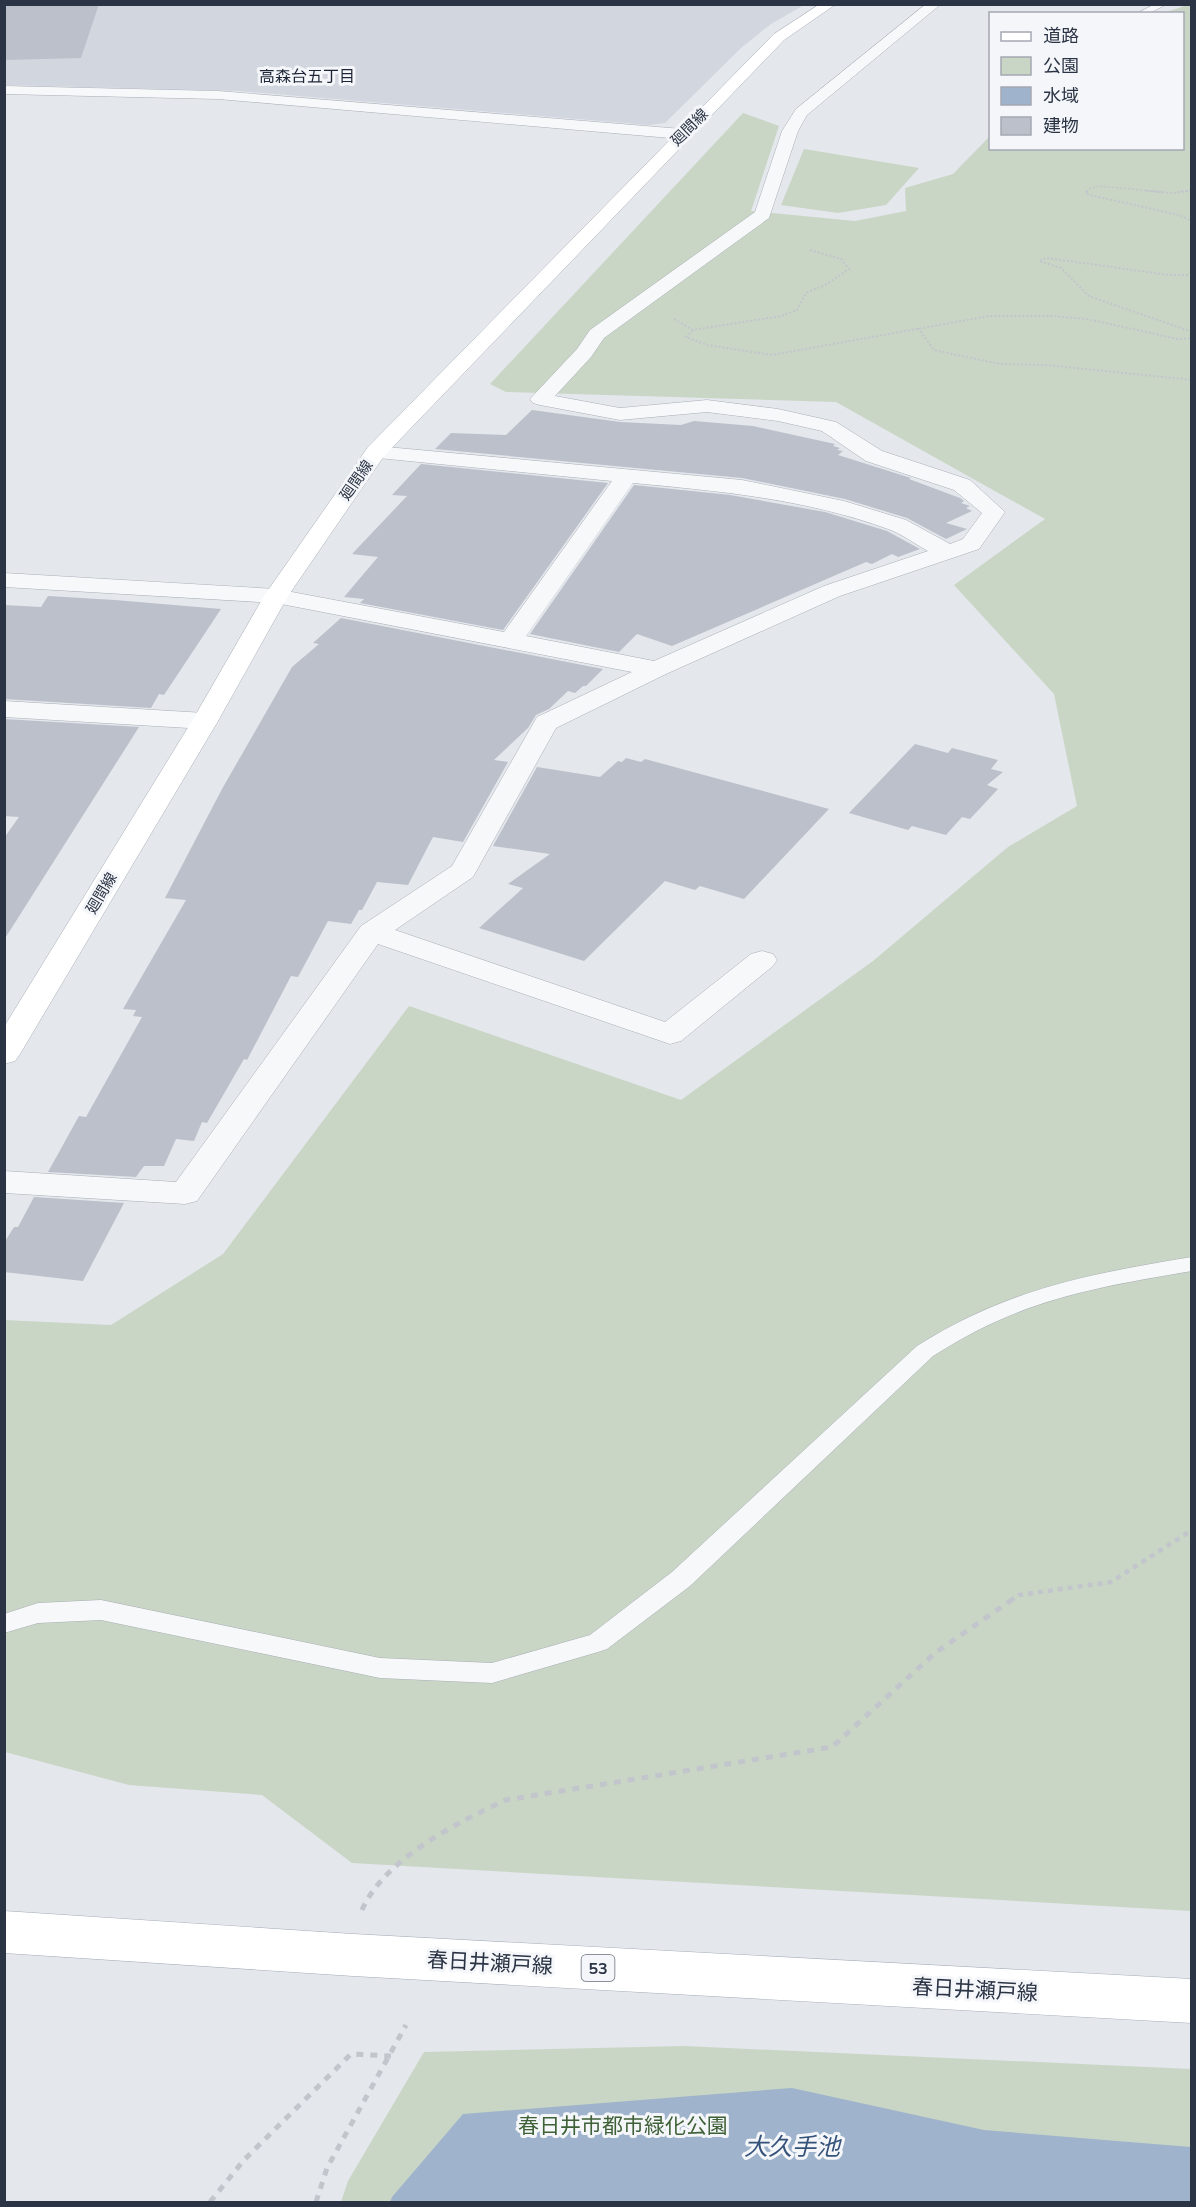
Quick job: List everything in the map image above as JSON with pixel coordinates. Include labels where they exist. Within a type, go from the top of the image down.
[{"type":"street","name":"廻間線","points":[[4,1054],[205,721],[276,596],[376,452],[487,340],[682,134],[779,37],[830,4]]},
{"type":"street","points":[[4,1182],[185,1193],[372,932],[463,871],[546,723],[657,669],[832,591],[971,544],[994,512],[962,485],[874,456],[829,426],[778,414],[707,406],[620,414],[540,399],[584,353],[597,334],[763,214],[790,130],[801,112],[935,4]]},
{"type":"street","points":[[4,90],[218,95],[682,134]]},
{"type":"street","points":[[376,452],[742,487],[836,506],[898,525],[946,551]]},
{"type":"street","points":[[512,639],[626,477]]},
{"type":"street","points":[[4,580],[276,596],[512,639],[657,669]]},
{"type":"street","points":[[4,709],[205,721]]},
{"type":"street","points":[[372,932],[670,1034],[762,960]]},
{"type":"street","name":"春日井瀬戸線","points":[[4,1932],[353,1955],[1191,2001]]},
{"type":"lane","points":[[1145,12],[1163,4]]},
{"type":"lane","points":[[4,1624],[38,1613],[101,1610],[380,1668],[492,1673],[598,1642],[681,1579],[925,1351],[956,1329],[1031,1295],[1094,1280],[1191,1264]]},
{"type":"path","points":[[1191,190],[1171,193],[1144,188],[1099,186],[1088,189],[1086,194],[1179,215],[1191,221]]},
{"type":"path","points":[[810,250],[841,259],[849,269],[825,285],[806,293],[797,310],[782,316],[693,330],[686,338],[707,345],[772,355],[792,354],[988,316],[1053,316],[1087,319],[1178,339],[1191,338]]},
{"type":"path","points":[[1191,274],[1169,275],[1047,258],[1039,261],[1061,268],[1089,296],[1191,332]]},
{"type":"path","points":[[917,328],[934,350],[1000,364],[1046,365],[1191,380]]},
{"type":"path","points":[[353,1955],[363,1900],[384,1878],[459,1822],[506,1800],[832,1747],[935,1653],[1019,1595],[1111,1582],[1191,1530]]},
{"type":"path","points":[[316,2202],[327,2168],[391,2056],[406,2025]]},
{"type":"path","points":[[210,2202],[244,2160],[351,2054],[391,2056]]},
{"type":"shaded area","points":[[5,5],[804,5],[771,24],[741,48],[665,123],[649,125],[238,91],[5,85]]},
{"type":"green space","points":[[1191,5],[1191,1911],[352,1863],[262,1795],[129,1785],[5,1752],[4,1320],[111,1325],[223,1254],[409,1006],[681,1100],[873,961],[1008,847],[1077,806],[1054,694],[954,585],[1045,519],[836,402],[506,392],[490,384],[743,113],[779,126],[751,211],[855,221],[906,211],[905,188],[953,174],[989,137],[989,150],[1184,150],[1184,12],[1167,12]]},
{"type":"green space","points":[[804,149],[919,168],[886,205],[838,213],[781,205]]},
{"type":"green space","name":"春日井市都市緑化公園","points":[[684,2046],[1191,2069],[1191,2202],[341,2202],[348,2181],[424,2052]]},
{"type":"water","name":"大久手池","points":[[792,2088],[984,2130],[1191,2147],[1191,2202],[390,2202],[463,2114]]},
{"type":"building","points":[[4,4],[99,4],[81,58],[4,60]]},
{"type":"building","points":[[532,410],[620,422],[681,425],[694,421],[753,426],[835,444],[833,446],[840,448],[837,450],[843,451],[838,455],[911,478],[909,479],[960,498],[964,501],[961,503],[970,506],[966,508],[972,511],[946,523],[967,529],[946,539],[907,518],[845,499],[742,478],[435,449],[451,433],[506,435]]},
{"type":"building","points":[[421,464],[608,483],[503,630],[360,603],[364,599],[344,597],[378,557],[352,554],[407,496],[392,495]]},
{"type":"building","points":[[634,485],[730,495],[825,512],[887,531],[920,549],[898,557],[892,554],[872,564],[866,562],[672,646],[637,634],[619,652],[530,634]]},
{"type":"building","points":[[48,596],[221,609],[164,695],[159,694],[151,708],[4,699],[4,605],[41,607]]},
{"type":"building","points":[[341,618],[603,669],[586,686],[575,693],[568,691],[549,709],[536,715],[528,728],[494,760],[508,762],[463,842],[433,837],[408,885],[377,882],[362,910],[359,910],[351,924],[328,921],[298,977],[291,976],[247,1060],[244,1059],[207,1123],[202,1122],[194,1141],[176,1139],[164,1166],[144,1166],[136,1177],[48,1172],[79,1116],[86,1117],[142,1017],[133,1016],[136,1010],[123,1009],[186,900],[165,898],[222,789],[292,667],[319,644],[313,643]]},
{"type":"building","points":[[4,719],[139,727],[4,940],[4,838],[19,817],[4,816]]},
{"type":"building","points":[[915,744],[948,753],[952,748],[998,760],[991,769],[1003,772],[987,785],[998,789],[970,819],[962,817],[946,835],[912,826],[908,830],[849,813]]},
{"type":"building","points":[[626,758],[641,762],[645,759],[829,809],[744,899],[700,886],[695,890],[665,881],[584,961],[479,928],[523,888],[508,884],[550,854],[493,846],[537,767],[600,777],[618,761],[622,762]]},
{"type":"building","points":[[34,1197],[124,1203],[83,1281],[4,1272],[4,1243],[14,1227],[18,1227]]},
{"type":"district","name":"高森台五丁目","points":[[307,76]]}]
